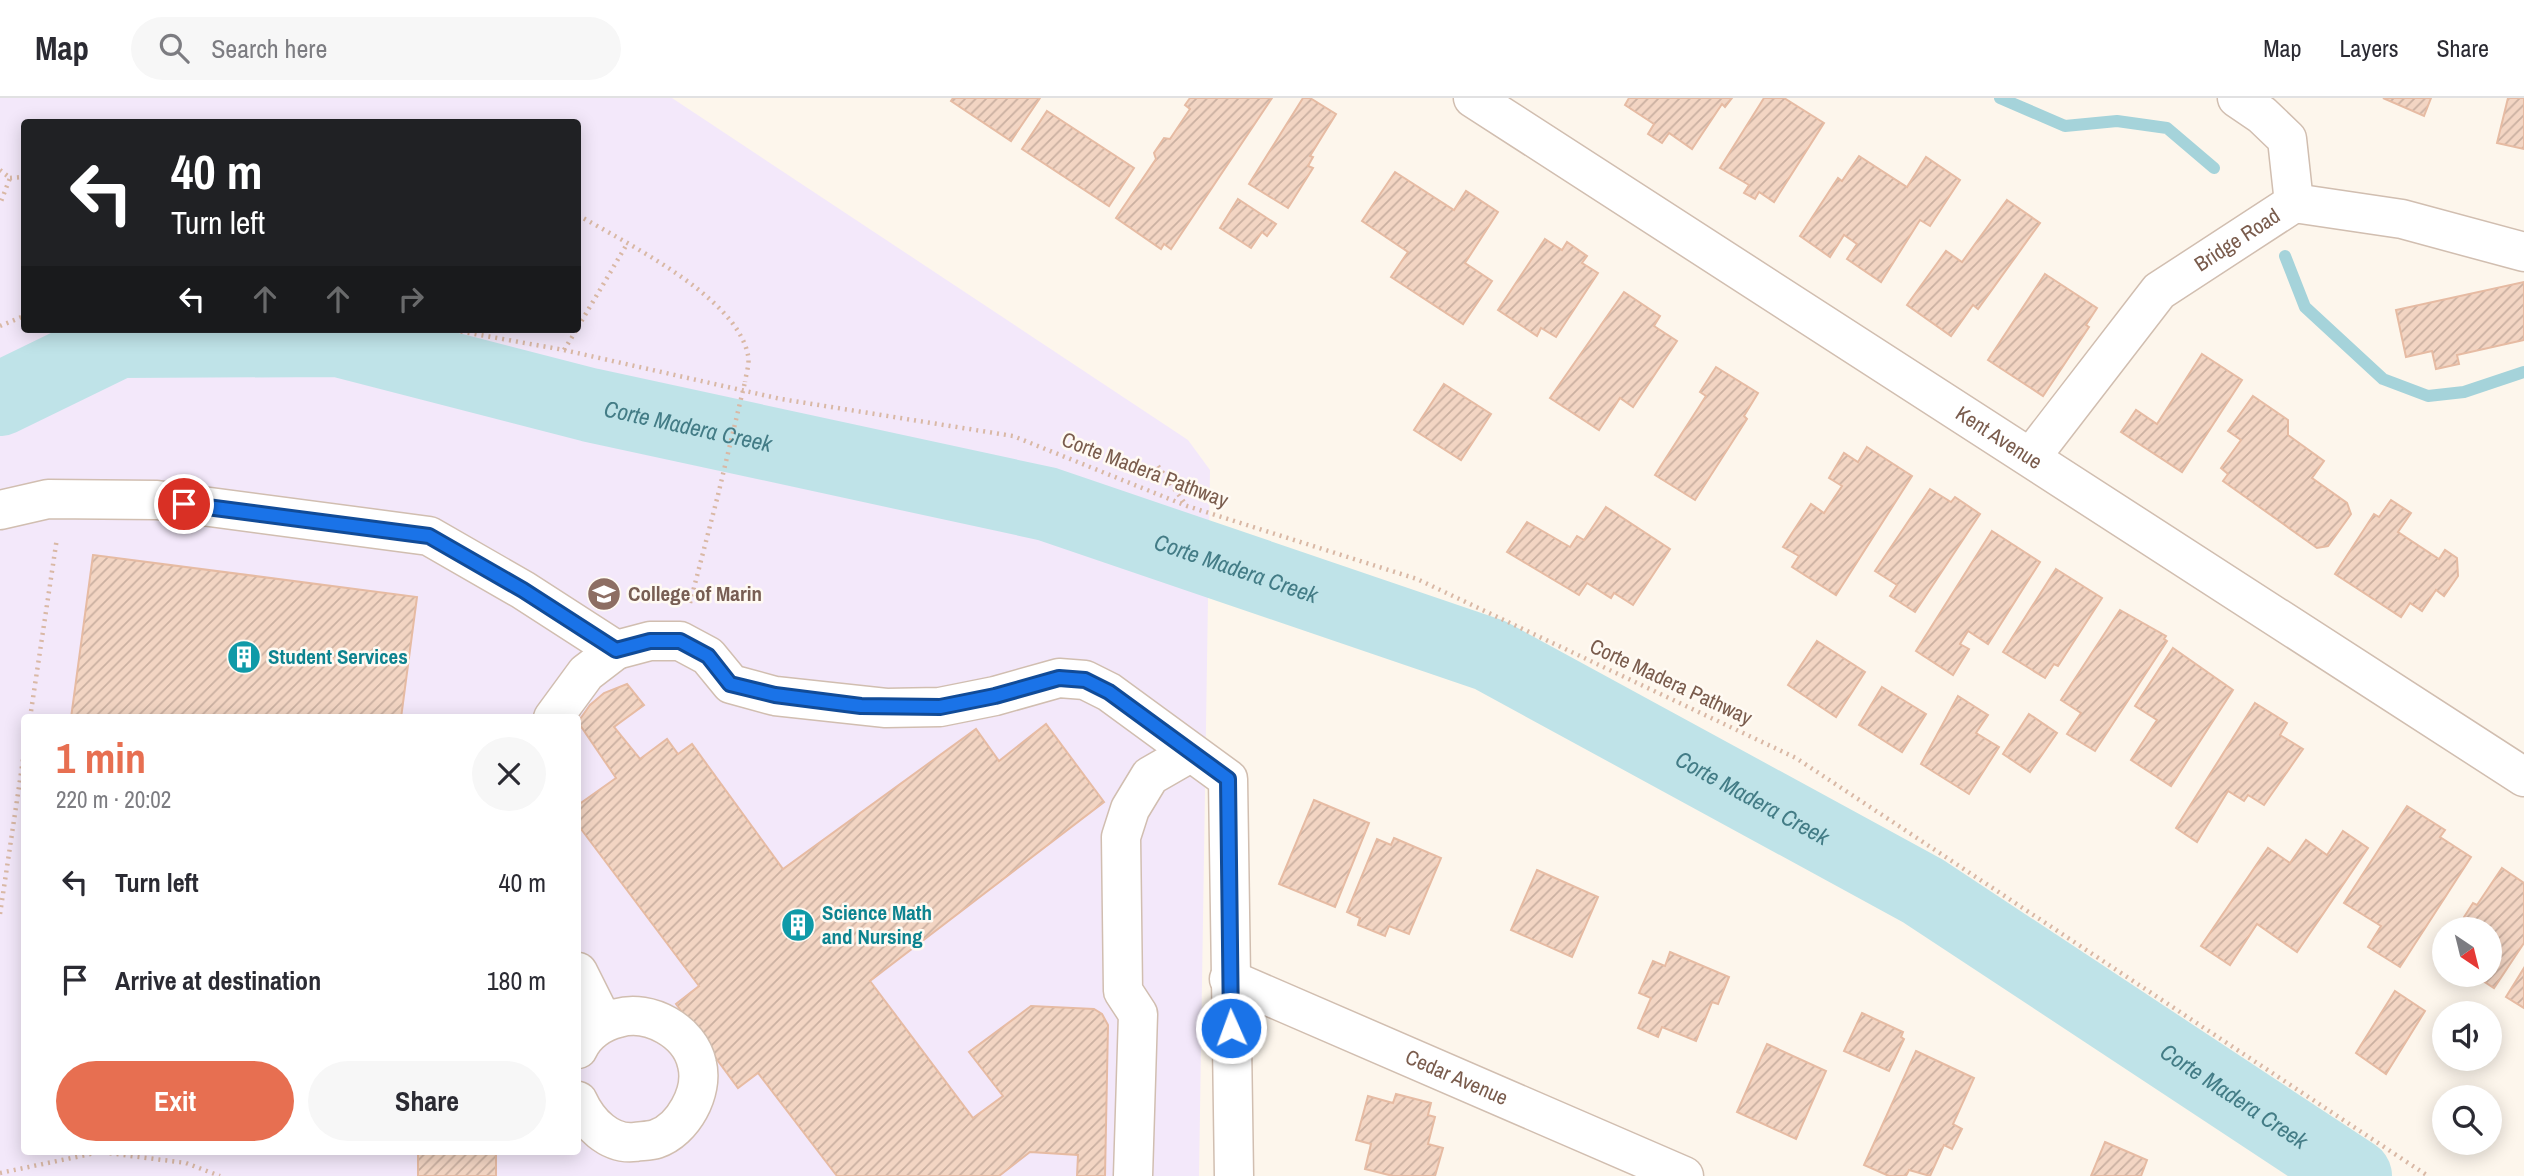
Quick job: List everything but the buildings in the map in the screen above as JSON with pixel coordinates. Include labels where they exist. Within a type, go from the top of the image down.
[{"type":"street","name":"Kent Avenue","points":[[1473,98],[2524,777]]},
{"type":"street","points":[[2237,98],[2262,115],[2287,139],[2294,203]]},
{"type":"street","name":"Bridge Road","points":[[2031,457],[2159,291],[2294,203],[2402,219],[2524,252]]},
{"type":"street","points":[[0,510],[48,499],[157,500],[429,536],[523,590],[616,650]]},
{"type":"street","points":[[556,714],[586,673],[616,650],[650,641],[680,641],[708,656],[730,684],[775,695],[835,704],[940,707],[995,696],[1059,678],[1085,680],[1109,692],[1228,779],[1234,1176]]},
{"type":"street","points":[[1133,1176],[1138,1014],[1124,991],[1121,837],[1129,809],[1150,776],[1190,753]]},
{"type":"street","points":[[581,978],[603,1022]]},
{"type":"street","name":"Cedar Avenue","points":[[1229,979],[1684,1176]]},
{"type":"street","points":[[581,1042],[603,1022],[633,1014],[663,1021],[684,1042],[698,1064],[696,1089],[684,1120],[657,1139],[631,1142],[603,1134],[584,1115],[581,1108]]},
{"type":"path","points":[[0,170],[10,178],[21,177]]},
{"type":"path","points":[[0,204],[10,178]]},
{"type":"path","points":[[581,217],[707,295],[737,327],[749,357],[718,495],[680,641]]},
{"type":"path","points":[[581,321],[627,244]]},
{"type":"path","points":[[0,326],[21,317]]},
{"type":"path","name":"Corte Madera Pathway","points":[[468,333],[564,351],[781,399],[1013,436],[1187,506],[1417,579],[1796,758],[2428,1176]]},
{"type":"path","points":[[564,351],[574,333]]},
{"type":"path","points":[[1158,466],[1187,506]]},
{"type":"path","points":[[31,714],[63,499]]},
{"type":"path","points":[[0,914],[21,772]]},
{"type":"path","points":[[0,1173],[87,1155]]},
{"type":"path","points":[[123,1155],[186,1163],[220,1176]]},
{"type":"shaded area","name":"College of Marin","points":[[0,98],[672,98],[1188,440],[1210,470],[1199,1176],[0,1176]]},
{"type":"waterway","points":[[2000,98],[2065,126],[2117,121],[2167,128],[2214,168]]},
{"type":"waterway","points":[[2285,256],[2305,307],[2383,379],[2428,396],[2464,392],[2524,372]]},
{"type":"waterway","name":"Corte Madera Creek","points":[[0,399],[119,341],[338,340],[590,405],[1047,504],[1490,655],[1923,891],[2355,1176]]},
{"type":"place","name":"College of Marin","points":[[604,594]]},
{"type":"place","name":"Student Services","points":[[244,657]]},
{"type":"place","name":"Science Math and Nursing","points":[[798,925]]},
{"type":"route","points":[[184,504],[429,536],[523,590],[616,650],[650,641],[680,641],[708,656],[730,684],[775,695],[887,708],[940,707],[995,696],[1059,678],[1085,680],[1109,692],[1228,779],[1231,1028]]}]
